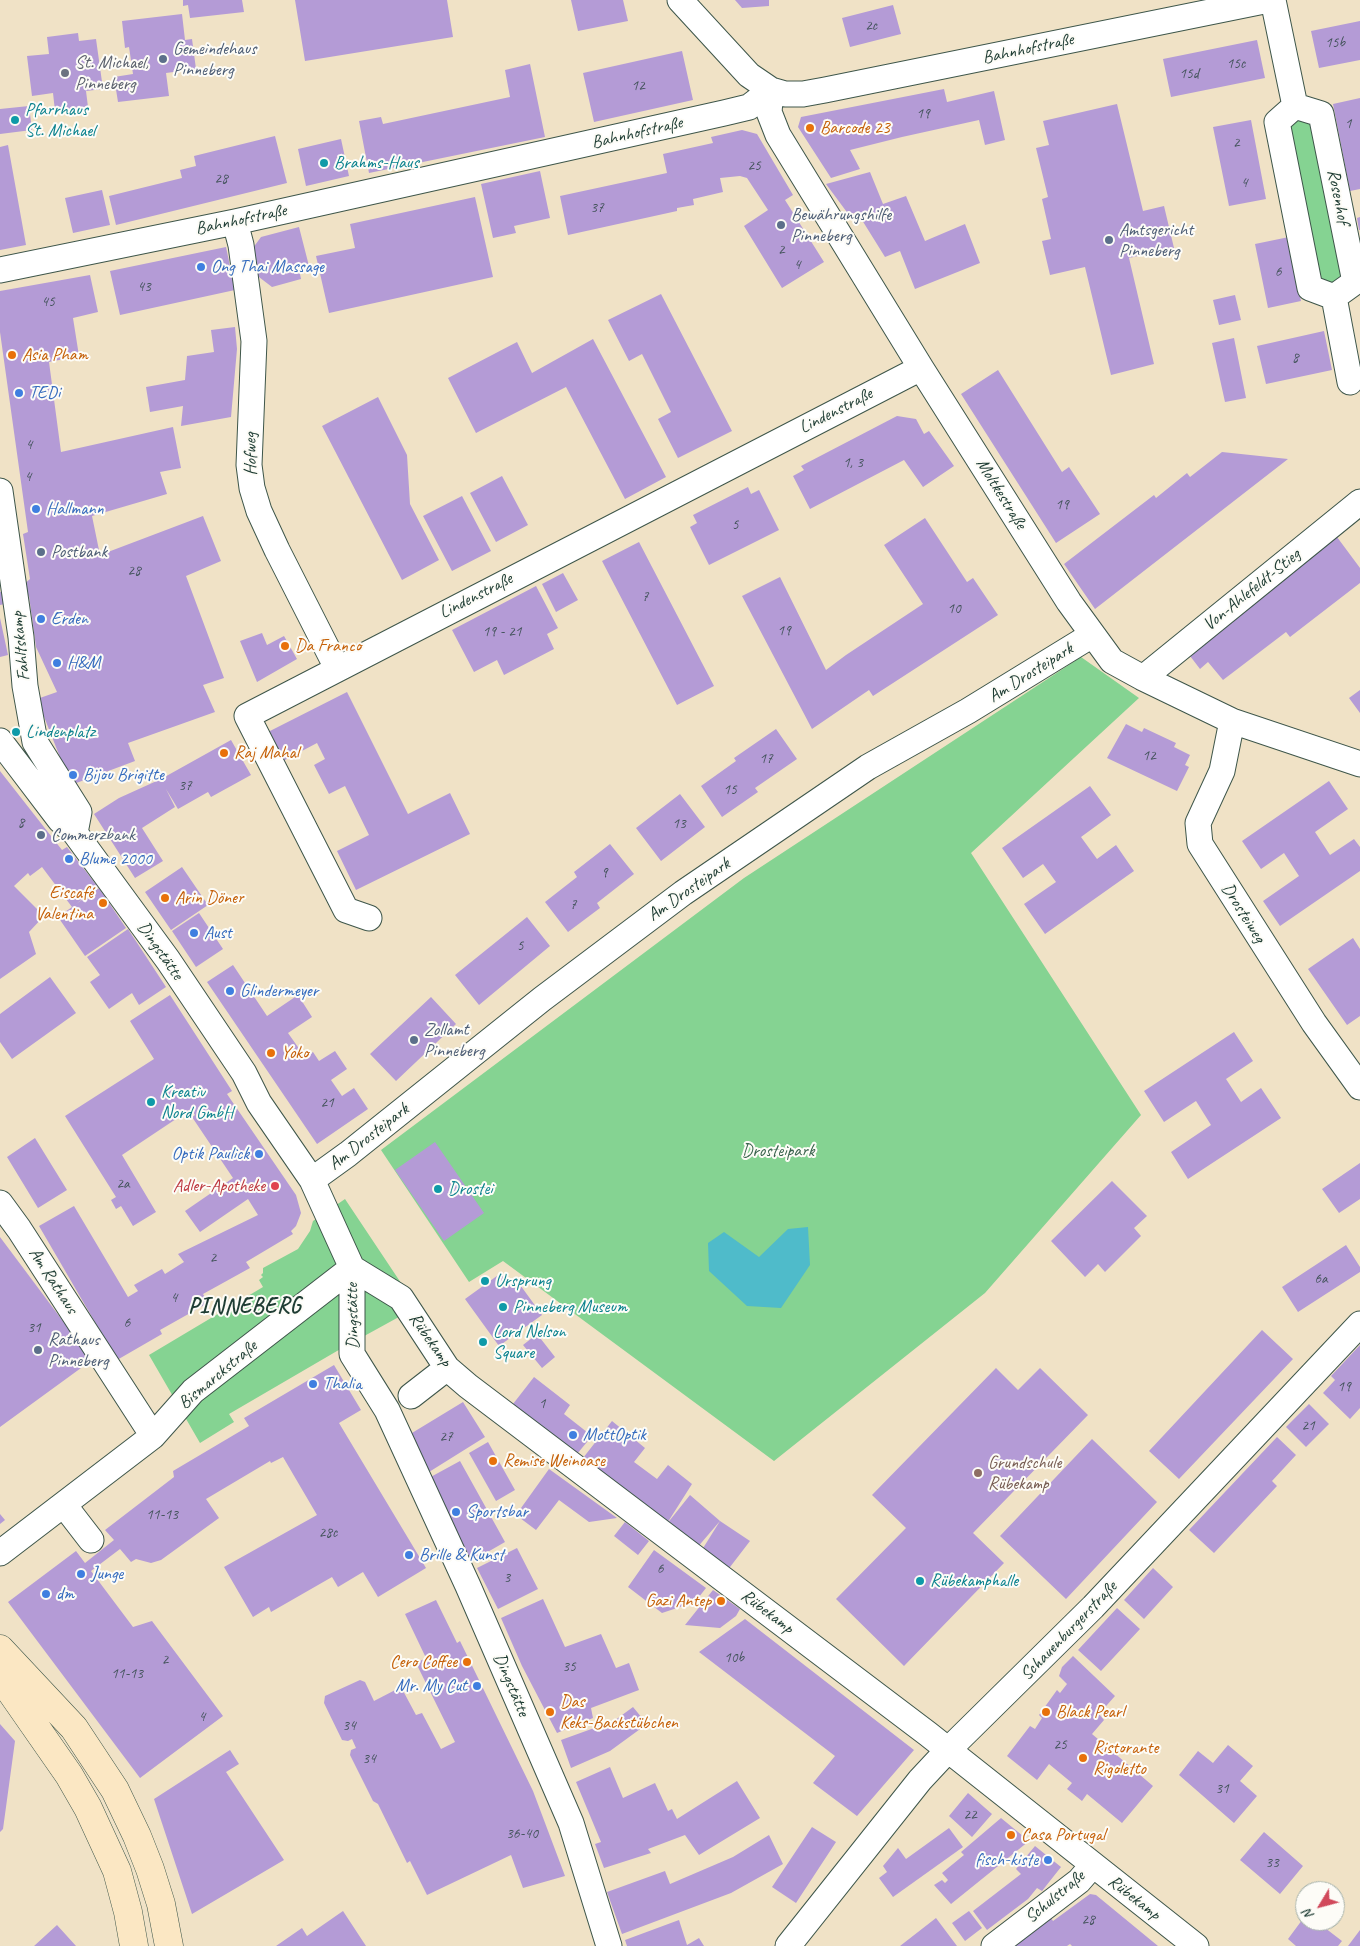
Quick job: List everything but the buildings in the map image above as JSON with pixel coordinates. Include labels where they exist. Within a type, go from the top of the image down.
[{"type":"main road","points":[[0,1649],[74,1728],[109,1780],[138,1836],[158,1895],[169,1943]]},
{"type":"main road","points":[[0,1676],[69,1775],[88,1808],[116,1871],[128,1912],[134,1946]]},
{"type":"main road","points":[[32,1722],[40,1717],[51,1718],[74,1728]]},
{"type":"main road","points":[[128,1912],[140,1929],[152,1937],[169,1943]]},
{"type":"street","points":[[680,0],[744,69],[759,83],[771,90]]},
{"type":"street","name":"Bahnhofstraße","points":[[0,270],[235,222],[724,113],[749,106],[771,90],[785,94],[818,92],[1269,0]]},
{"type":"street","points":[[1273,0],[1295,106],[1277,122],[1310,288],[1334,297],[1350,382]]},
{"type":"street","name":"Moltkestraße","points":[[771,90],[770,112],[778,135],[921,368],[1069,602],[1112,660],[1144,678],[1232,721],[1360,764]]},
{"type":"street","name":"Rosenhof","points":[[1295,106],[1321,114],[1355,282],[1334,297]]},
{"type":"street","name":"Hofweg","points":[[235,222],[254,341],[249,465],[252,488],[259,510],[337,668]]},
{"type":"street","name":"Lindenstraße","points":[[368,918],[346,910],[247,716],[921,368]]},
{"type":"street","name":"Fahltskamp","points":[[0,490],[21,637],[25,686],[35,742],[32,782]]},
{"type":"street","name":"Von-Ahlefeldt-Stieg","points":[[1144,678],[1360,502]]},
{"type":"street","name":"Am Drosteipark","points":[[312,1180],[348,1154],[542,998],[683,893],[868,767],[968,711],[1092,635]]},
{"type":"street","name":"Drosteiweg","points":[[1232,721],[1222,771],[1198,823],[1200,844],[1314,1023],[1360,1088]]},
{"type":"street","name":"Dingstätte","points":[[0,741],[60,820],[65,836],[184,984],[244,1073],[259,1103],[312,1180],[352,1268],[352,1354],[401,1402],[468,1586],[571,1823],[610,1946]]},
{"type":"street","name":"Fahltskamp","points":[[35,742],[79,812],[65,836]]},
{"type":"street","name":"Am Rathaus","points":[[0,1203],[19,1229],[153,1436]]},
{"type":"street","name":"Rübekamp","points":[[352,1268],[401,1298],[446,1368],[948,1750],[1092,1866],[1196,1946]]},
{"type":"street","name":"Bismarckstraße","points":[[0,1553],[153,1436],[193,1391],[352,1268]]},
{"type":"street","name":"Schauenburgerstraße","points":[[788,1946],[920,1780],[1093,1607],[1360,1324]]},
{"type":"street","points":[[401,1402],[446,1368]]},
{"type":"street","points":[[64,1505],[91,1540]]},
{"type":"street","name":"Schulstraße","points":[[994,1946],[1079,1881],[1092,1866]]},
{"type":"green space","points":[[1298,117],[1309,120],[1345,274],[1340,283],[1321,286],[1288,125]]},
{"type":"green space","name":"Drosteipark","points":[[1081,657],[1139,698],[971,853],[1141,1115],[985,1293],[774,1461],[503,1261],[469,1282],[381,1150],[744,878]]},
{"type":"green space","points":[[345,1199],[417,1307],[229,1414],[234,1422],[200,1443],[149,1355],[263,1287],[259,1280],[263,1277],[261,1275],[263,1268],[298,1249],[310,1231],[313,1221]]},
{"type":"water","points":[[808,1227],[810,1265],[781,1308],[747,1306],[709,1271],[708,1243],[724,1232],[759,1257],[788,1229]]},
{"type":"place","name":"Gemeindehaus Pinneberg","points":[[163,59]]},
{"type":"place","name":"St. Michael, Pinneberg","points":[[65,73]]},
{"type":"place","name":"Pfarrhaus St. Michael","points":[[15,120]]},
{"type":"place","name":"Barcode 23","points":[[810,128]]},
{"type":"place","name":"Brahms-Haus","points":[[324,163]]},
{"type":"place","name":"Bewährungshilfe Pinneberg","points":[[781,225]]},
{"type":"place","name":"Amtsgericht Pinneberg","points":[[1109,240]]},
{"type":"place","name":"Ong Thai Massage","points":[[201,267]]},
{"type":"place","name":"Asia Pham","points":[[12,355]]},
{"type":"place","name":"TEDi","points":[[19,393]]},
{"type":"place","name":"Hallmann","points":[[36,509]]},
{"type":"place","name":"Postbank","points":[[41,552]]},
{"type":"place","name":"Erden","points":[[41,619]]},
{"type":"place","name":"Da Franco","points":[[285,646]]},
{"type":"place","name":"H&M","points":[[57,663]]},
{"type":"place","name":"Lindenplatz","points":[[16,732]]},
{"type":"place","name":"Raj Mahal","points":[[224,753]]},
{"type":"place","name":"Bijou Brigitte","points":[[73,775]]},
{"type":"place","name":"Commerzbank","points":[[41,835]]},
{"type":"place","name":"Blume 2000","points":[[69,859]]},
{"type":"place","name":"Arin Döner","points":[[165,898]]},
{"type":"place","name":"Eiscafé Valentina","points":[[103,903]]},
{"type":"place","name":"Aust","points":[[194,933]]},
{"type":"place","name":"Glindermeyer","points":[[230,991]]},
{"type":"place","name":"Zollamt Pinneberg","points":[[414,1040]]},
{"type":"place","name":"Yoko","points":[[271,1053]]},
{"type":"place","name":"Kreativ Nord GmbH","points":[[151,1102]]},
{"type":"place","name":"Optik Paulick","points":[[259,1154]]},
{"type":"place","name":"Adler-Apotheke","points":[[275,1186]]},
{"type":"place","name":"Drostei","points":[[438,1189]]},
{"type":"place","name":"Ursprung","points":[[485,1281]]},
{"type":"place","name":"Pinneberg Museum","points":[[503,1307]]},
{"type":"place","name":"Lord Nelson Square","points":[[483,1342]]},
{"type":"place","name":"Rathaus Pinneberg","points":[[38,1350]]},
{"type":"place","name":"Thalia","points":[[313,1384]]},
{"type":"place","name":"MottOptik","points":[[573,1435]]},
{"type":"place","name":"Remise Weinoase","points":[[493,1461]]},
{"type":"place","name":"Grundschule Rübekamp","points":[[978,1473]]},
{"type":"place","name":"Sportsbar","points":[[456,1512]]},
{"type":"place","name":"Brille & Kunst","points":[[409,1555]]},
{"type":"place","name":"Junge","points":[[81,1574]]},
{"type":"place","name":"Rübekamphalle","points":[[920,1581]]},
{"type":"place","name":"dm","points":[[46,1594]]},
{"type":"place","name":"Gazi Antep","points":[[721,1601]]},
{"type":"place","name":"Cero Coffee","points":[[467,1662]]},
{"type":"place","name":"Mr. My Cut","points":[[477,1686]]},
{"type":"place","name":"Das Keks-Backstübchen","points":[[550,1712]]},
{"type":"place","name":"Black Pearl","points":[[1046,1712]]},
{"type":"place","name":"Ristorante Rigoletto","points":[[1083,1758]]},
{"type":"place","name":"Casa Portugal","points":[[1011,1835]]},
{"type":"place","name":"fisch-kiste","points":[[1048,1860]]},
{"type":"district","name":"PINNEBERG","points":[[245,1307]]}]
